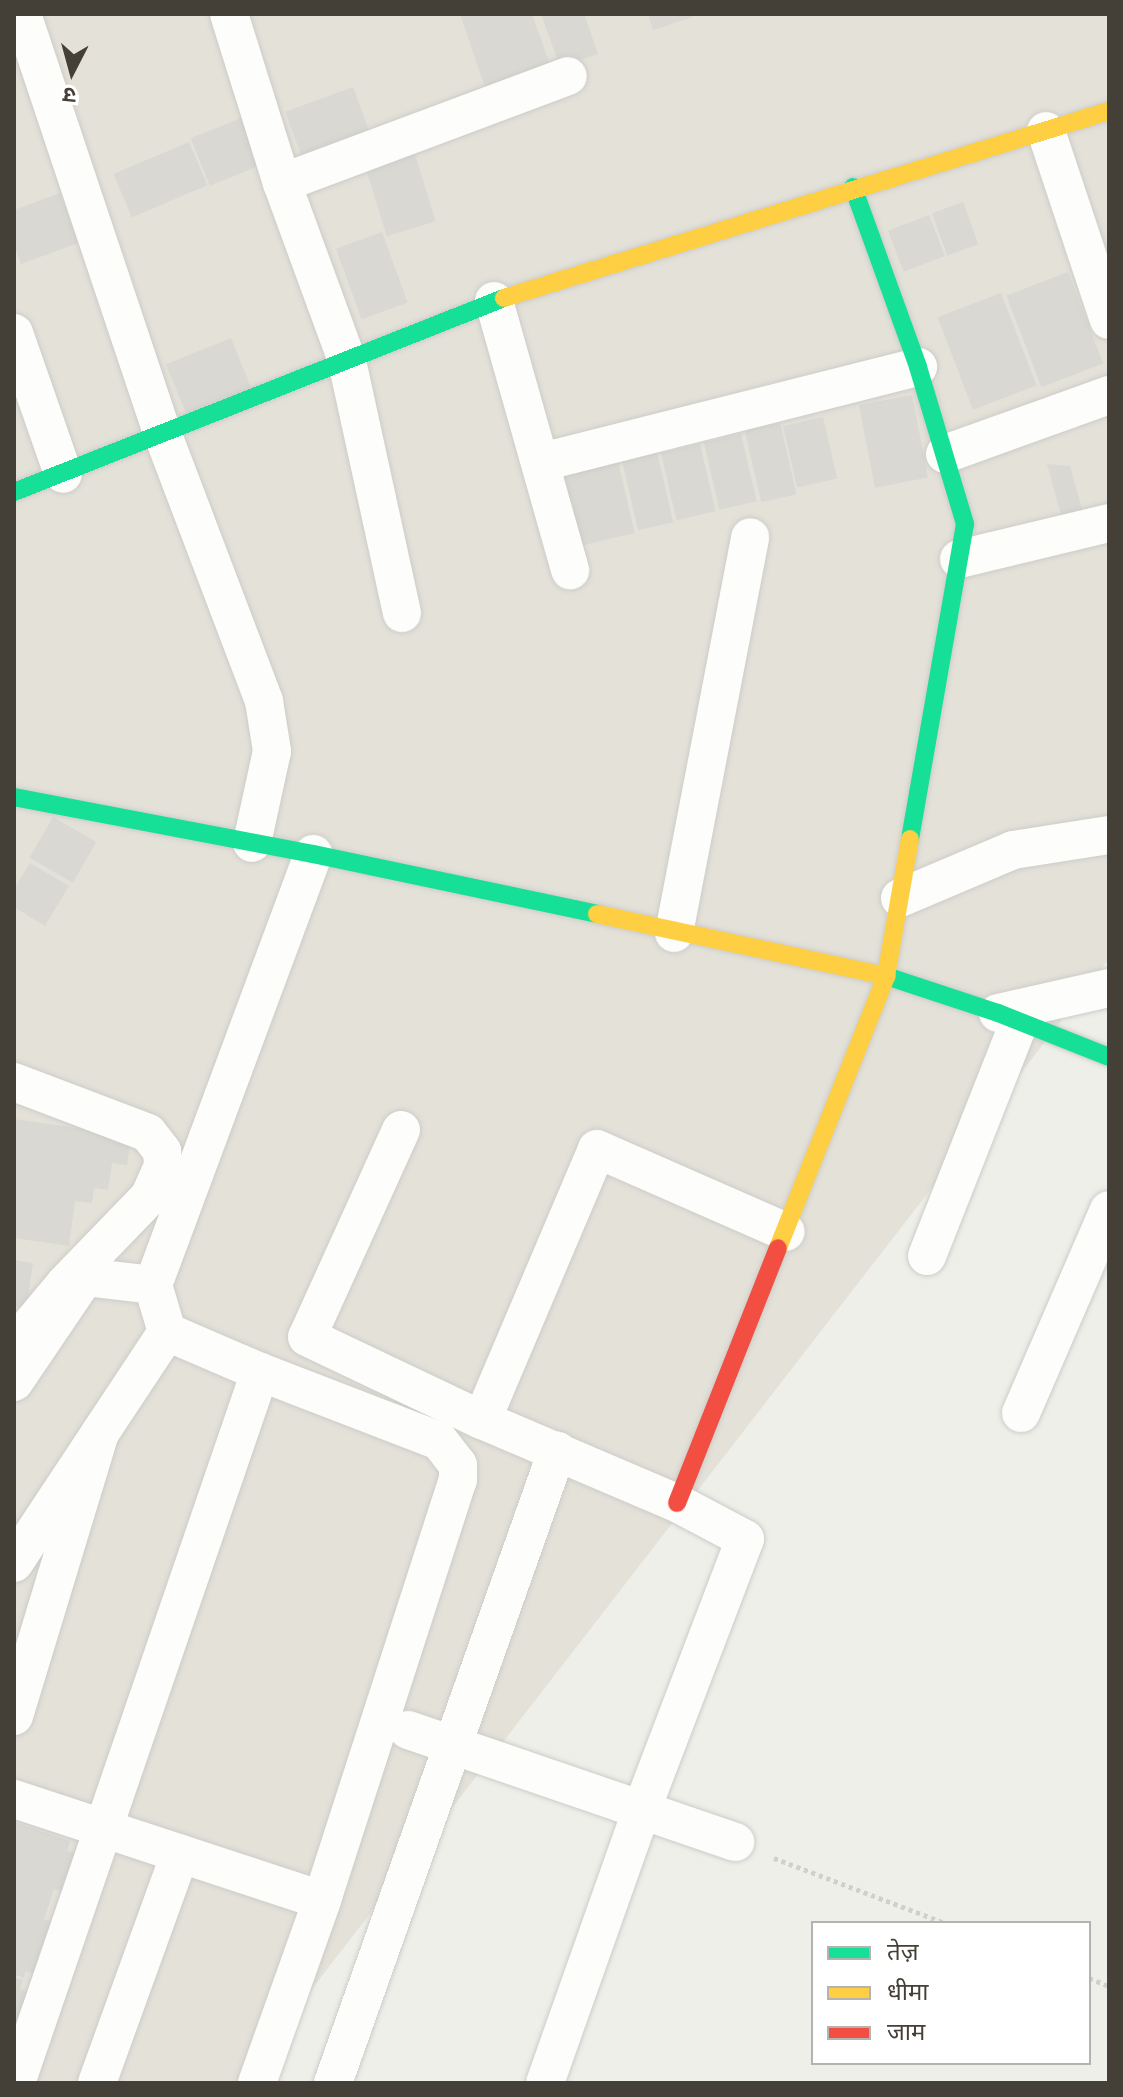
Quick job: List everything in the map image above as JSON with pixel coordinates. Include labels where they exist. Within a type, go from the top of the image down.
[{"type":"street","points":[[22,14],[163,435],[264,701],[271,728],[272,751],[268,784],[252,843]]},
{"type":"street","points":[[229,14],[282,183],[347,361],[402,613]]},
{"type":"street","points":[[282,183],[568,76]]},
{"type":"street","points":[[14,492],[494,301],[853,187],[1109,111]]},
{"type":"street","points":[[1046,131],[1109,320]]},
{"type":"street","points":[[677,1503],[886,976],[965,524],[918,367],[853,187]]},
{"type":"street","points":[[494,301],[542,462],[570,570]]},
{"type":"street","points":[[14,333],[63,474]]},
{"type":"street","points":[[542,462],[918,367]]},
{"type":"street","points":[[945,454],[1109,395]]},
{"type":"street","points":[[959,559],[1109,523]]},
{"type":"street","points":[[674,933],[750,537]]},
{"type":"street","points":[[14,797],[313,854],[886,976],[1109,1057]]},
{"type":"street","points":[[900,898],[1013,850],[1109,835]]},
{"type":"street","points":[[167,1332],[153,1285],[313,854]]},
{"type":"street","points":[[1008,1018],[1109,988]]},
{"type":"street","points":[[927,1256],[1008,1018]]},
{"type":"street","points":[[14,1082],[148,1133],[162,1151],[163,1166],[149,1197],[14,1345]]},
{"type":"street","points":[[401,1130],[307,1337],[482,1420],[677,1503],[745,1539],[642,1809],[545,2083]]},
{"type":"street","points":[[482,1420],[597,1149],[786,1232]]},
{"type":"street","points":[[1021,1413],[1109,1210]]},
{"type":"street","points":[[14,1382],[85,1277],[153,1285]]},
{"type":"street","points":[[167,1332],[260,1372],[439,1441],[458,1465],[458,1480],[322,1900],[257,2083]]},
{"type":"street","points":[[19,1545],[100,1433],[167,1332]]},
{"type":"street","points":[[16,2083],[260,1372]]},
{"type":"street","points":[[14,1716],[100,1433]]},
{"type":"street","points":[[333,2083],[557,1451]]},
{"type":"street","points":[[408,1730],[735,1842]]},
{"type":"street","points":[[14,1799],[322,1900]]},
{"type":"street","points":[[97,2083],[180,1854]]},
{"type":"path","points":[[774,1858],[940,1921]]},
{"type":"shaded area","points":[[14,14],[1109,14],[1109,959],[239,2083],[14,2083]]},
{"type":"building","points":[[460,14],[532,14],[553,73],[488,96]]},
{"type":"building","points":[[541,14],[584,14],[598,54],[560,67]]},
{"type":"building","points":[[648,14],[691,14],[692,17],[653,30]]},
{"type":"building","points":[[353,87],[371,136],[303,160],[285,112]]},
{"type":"building","points":[[251,114],[270,161],[210,186],[191,138]]},
{"type":"building","points":[[411,141],[436,221],[387,236],[362,156]]},
{"type":"building","points":[[189,142],[207,185],[132,217],[114,174]]},
{"type":"building","points":[[60,193],[78,243],[21,264],[14,245],[14,210]]},
{"type":"building","points":[[963,202],[978,244],[947,256],[932,213]]},
{"type":"building","points":[[929,215],[945,256],[904,272],[888,231]]},
{"type":"building","points":[[382,232],[408,302],[362,319],[336,249]]},
{"type":"building","points":[[1068,272],[1103,363],[1042,387],[1006,296]]},
{"type":"building","points":[[1001,293],[1036,385],[973,410],[938,317]]},
{"type":"building","points":[[231,338],[251,387],[186,413],[166,364]]},
{"type":"building","points":[[912,395],[928,477],[875,488],[859,405]]},
{"type":"building","points":[[823,417],[837,478],[797,488],[783,426]]},
{"type":"building","points":[[780,423],[796,494],[761,502],[745,431]]},
{"type":"building","points":[[741,434],[757,501],[719,510],[704,443]]},
{"type":"building","points":[[700,444],[716,511],[677,520],[661,453]]},
{"type":"building","points":[[657,452],[673,522],[638,530],[622,460]]},
{"type":"building","points":[[618,461],[635,533],[579,546],[562,474]]},
{"type":"building","points":[[1047,464],[1070,466],[1085,520],[1064,525]]},
{"type":"building","points":[[53,817],[96,842],[73,883],[30,858]]},
{"type":"building","points":[[30,863],[69,886],[45,926],[14,907],[14,889]]},
{"type":"building","points":[[14,1119],[131,1136],[127,1165],[112,1163],[108,1190],[94,1188],[92,1203],[75,1201],[69,1246],[14,1238]]},
{"type":"building","points":[[14,1260],[33,1263],[26,1308],[14,1306]]},
{"type":"building","points":[[14,1822],[70,1841],[67,1851],[77,1854],[71,1895],[54,1889],[44,1919],[60,1924],[54,1941],[45,1938],[33,1973],[26,1971],[24,1978],[14,1974]]},
{"type":"building","points":[[14,1977],[23,1980],[20,1989],[30,1993],[24,2033],[14,2030]]},
{"type":"traffic: fast","points":[[853,187],[918,367],[965,524],[910,839]]},
{"type":"traffic: fast","points":[[14,492],[504,298]]},
{"type":"traffic: fast","points":[[14,797],[313,854],[597,914]]},
{"type":"traffic: fast","points":[[886,976],[998,1013],[1109,1057]]},
{"type":"traffic: slow","points":[[504,298],[1109,111]]},
{"type":"traffic: slow","points":[[778,1248],[886,976],[910,839]]},
{"type":"traffic: slow","points":[[597,914],[886,976]]},
{"type":"traffic: jam","points":[[677,1503],[778,1248]]}]
